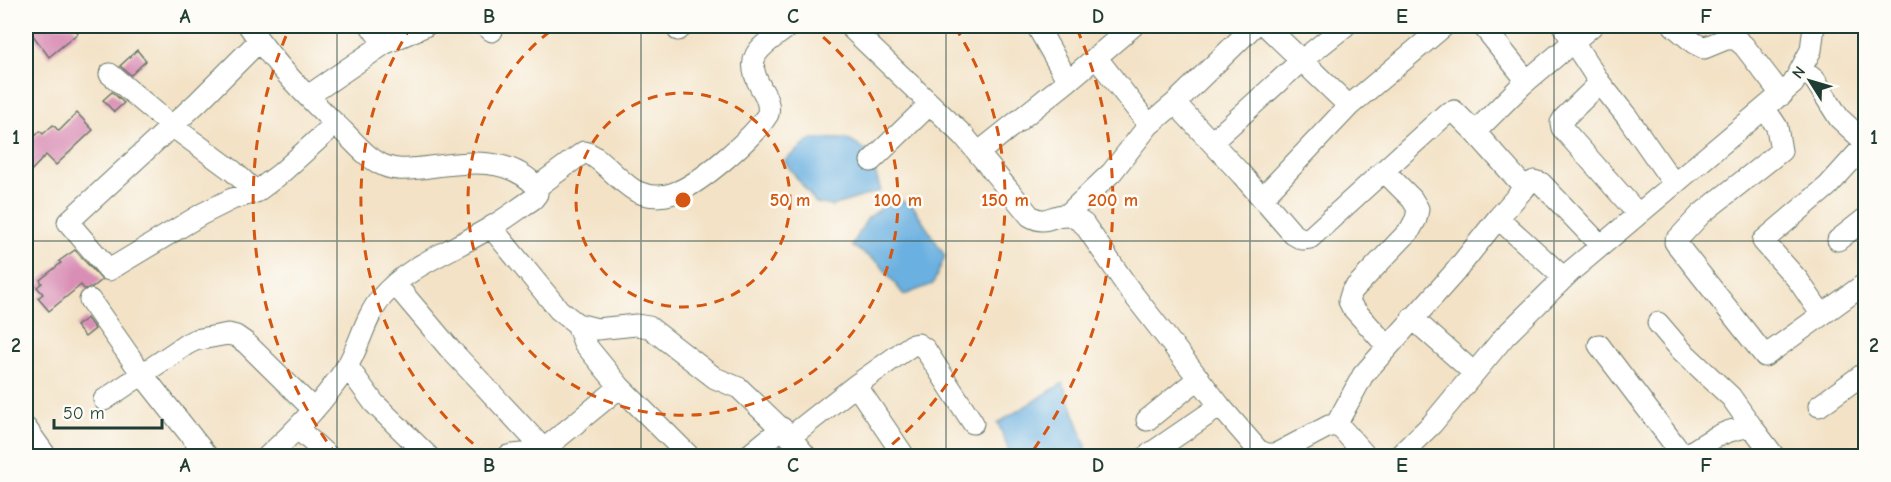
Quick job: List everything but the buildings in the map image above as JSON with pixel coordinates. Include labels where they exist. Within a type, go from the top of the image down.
[{"type":"street","points":[[371,26],[384,44]]},
{"type":"street","points":[[308,96],[384,44],[425,26]]},
{"type":"street","points":[[537,187],[584,152],[638,192],[654,197],[673,194],[687,187],[735,151],[768,114],[767,98],[753,70],[753,60],[760,49],[789,26]]},
{"type":"street","points":[[849,26],[964,136],[1030,216],[1037,221],[1067,215],[1112,172],[1149,125],[1175,103],[1254,26]]},
{"type":"street","points":[[1036,26],[1068,81]]},
{"type":"street","points":[[978,153],[1133,26]]},
{"type":"street","points":[[1266,26],[1349,106]]},
{"type":"street","points":[[1212,142],[1301,61],[1345,26]]},
{"type":"street","points":[[1262,198],[1349,106],[1444,26]]},
{"type":"street","points":[[1483,26],[1527,81]]},
{"type":"street","points":[[1475,132],[1527,81],[1569,33],[1592,26]]},
{"type":"street","points":[[1674,26],[1694,44],[1704,48],[1726,39],[1736,39],[1782,95]]},
{"type":"street","points":[[1399,456],[1432,424],[1505,336],[1564,278],[1793,84],[1810,50],[1814,26]]},
{"type":"street","points":[[268,456],[298,429],[347,366],[380,299],[395,284],[416,269],[491,227],[533,199],[537,194],[537,187],[519,171],[493,163],[459,163],[401,170],[386,167],[368,155],[335,124],[254,33],[172,126],[68,222],[109,270],[202,214],[232,199],[256,192],[280,174],[335,124]]},
{"type":"street","points":[[1569,33],[1600,82],[1674,184]]},
{"type":"street","points":[[1096,57],[1149,125]]},
{"type":"street","points":[[1801,69],[1815,80],[1839,118],[1866,143],[1828,186],[1763,240],[1798,280],[1822,315]]},
{"type":"street","points":[[110,74],[172,126],[233,171],[256,192]]},
{"type":"street","points":[[1600,82],[1560,123],[1638,214]]},
{"type":"street","points":[[1175,103],[1293,234],[1302,239],[1310,238],[1446,114],[1454,111],[1525,188]]},
{"type":"street","points":[[871,161],[930,104]]},
{"type":"street","points":[[1765,109],[1777,127],[1781,151],[1701,214],[1675,242],[1765,356],[1866,283]]},
{"type":"street","points":[[1384,171],[1412,199],[1418,209],[1416,219],[1410,230],[1352,291],[1349,301],[1387,346]]},
{"type":"street","points":[[1336,425],[1363,375],[1455,272],[1498,218],[1534,181],[1541,183],[1601,246]]},
{"type":"street","points":[[1067,215],[1084,224],[1130,289],[1220,406],[1258,450],[1265,455],[1276,454],[1329,426],[1336,425],[1366,456]]},
{"type":"street","points":[[1498,218],[1564,278]]},
{"type":"street","points":[[1838,240],[1866,218]]},
{"type":"street","points":[[491,227],[559,310],[577,324],[597,329],[636,325],[649,327],[715,378],[739,388],[786,432],[806,456]]},
{"type":"street","points":[[395,284],[546,453]]},
{"type":"street","points":[[90,300],[142,374],[207,456]]},
{"type":"street","points":[[1412,318],[1474,373]]},
{"type":"street","points":[[1658,323],[1681,350],[1731,397],[1774,456]]},
{"type":"street","points":[[577,324],[584,343],[620,387],[688,456]]},
{"type":"street","points":[[105,400],[187,344],[228,334],[246,343],[314,410]]},
{"type":"street","points":[[748,456],[912,345],[918,344],[925,350],[973,423]]},
{"type":"street","points":[[1599,345],[1684,456],[1719,434],[1738,428],[1752,427]]},
{"type":"street","points":[[347,366],[374,403],[428,456]]},
{"type":"street","points":[[1819,406],[1866,372]]},
{"type":"street","points":[[1147,420],[1199,378]]},
{"type":"street","points":[[856,385],[904,456]]},
{"type":"street","points":[[508,456],[546,453],[620,387]]},
{"type":"street","points":[[1147,456],[1220,406]]},
{"type":"street","points":[[26,428],[46,456]]},
{"type":"street","points":[[298,429],[328,456]]},
{"type":"water","points":[[812,139],[847,139],[869,152],[881,191],[832,206],[816,203],[784,161]]},
{"type":"water","points":[[895,198],[913,206],[945,256],[933,284],[904,295],[879,263],[852,246],[867,219]]},
{"type":"water","points":[[1063,383],[1086,446],[1084,456],[1011,456],[998,423]]}]
